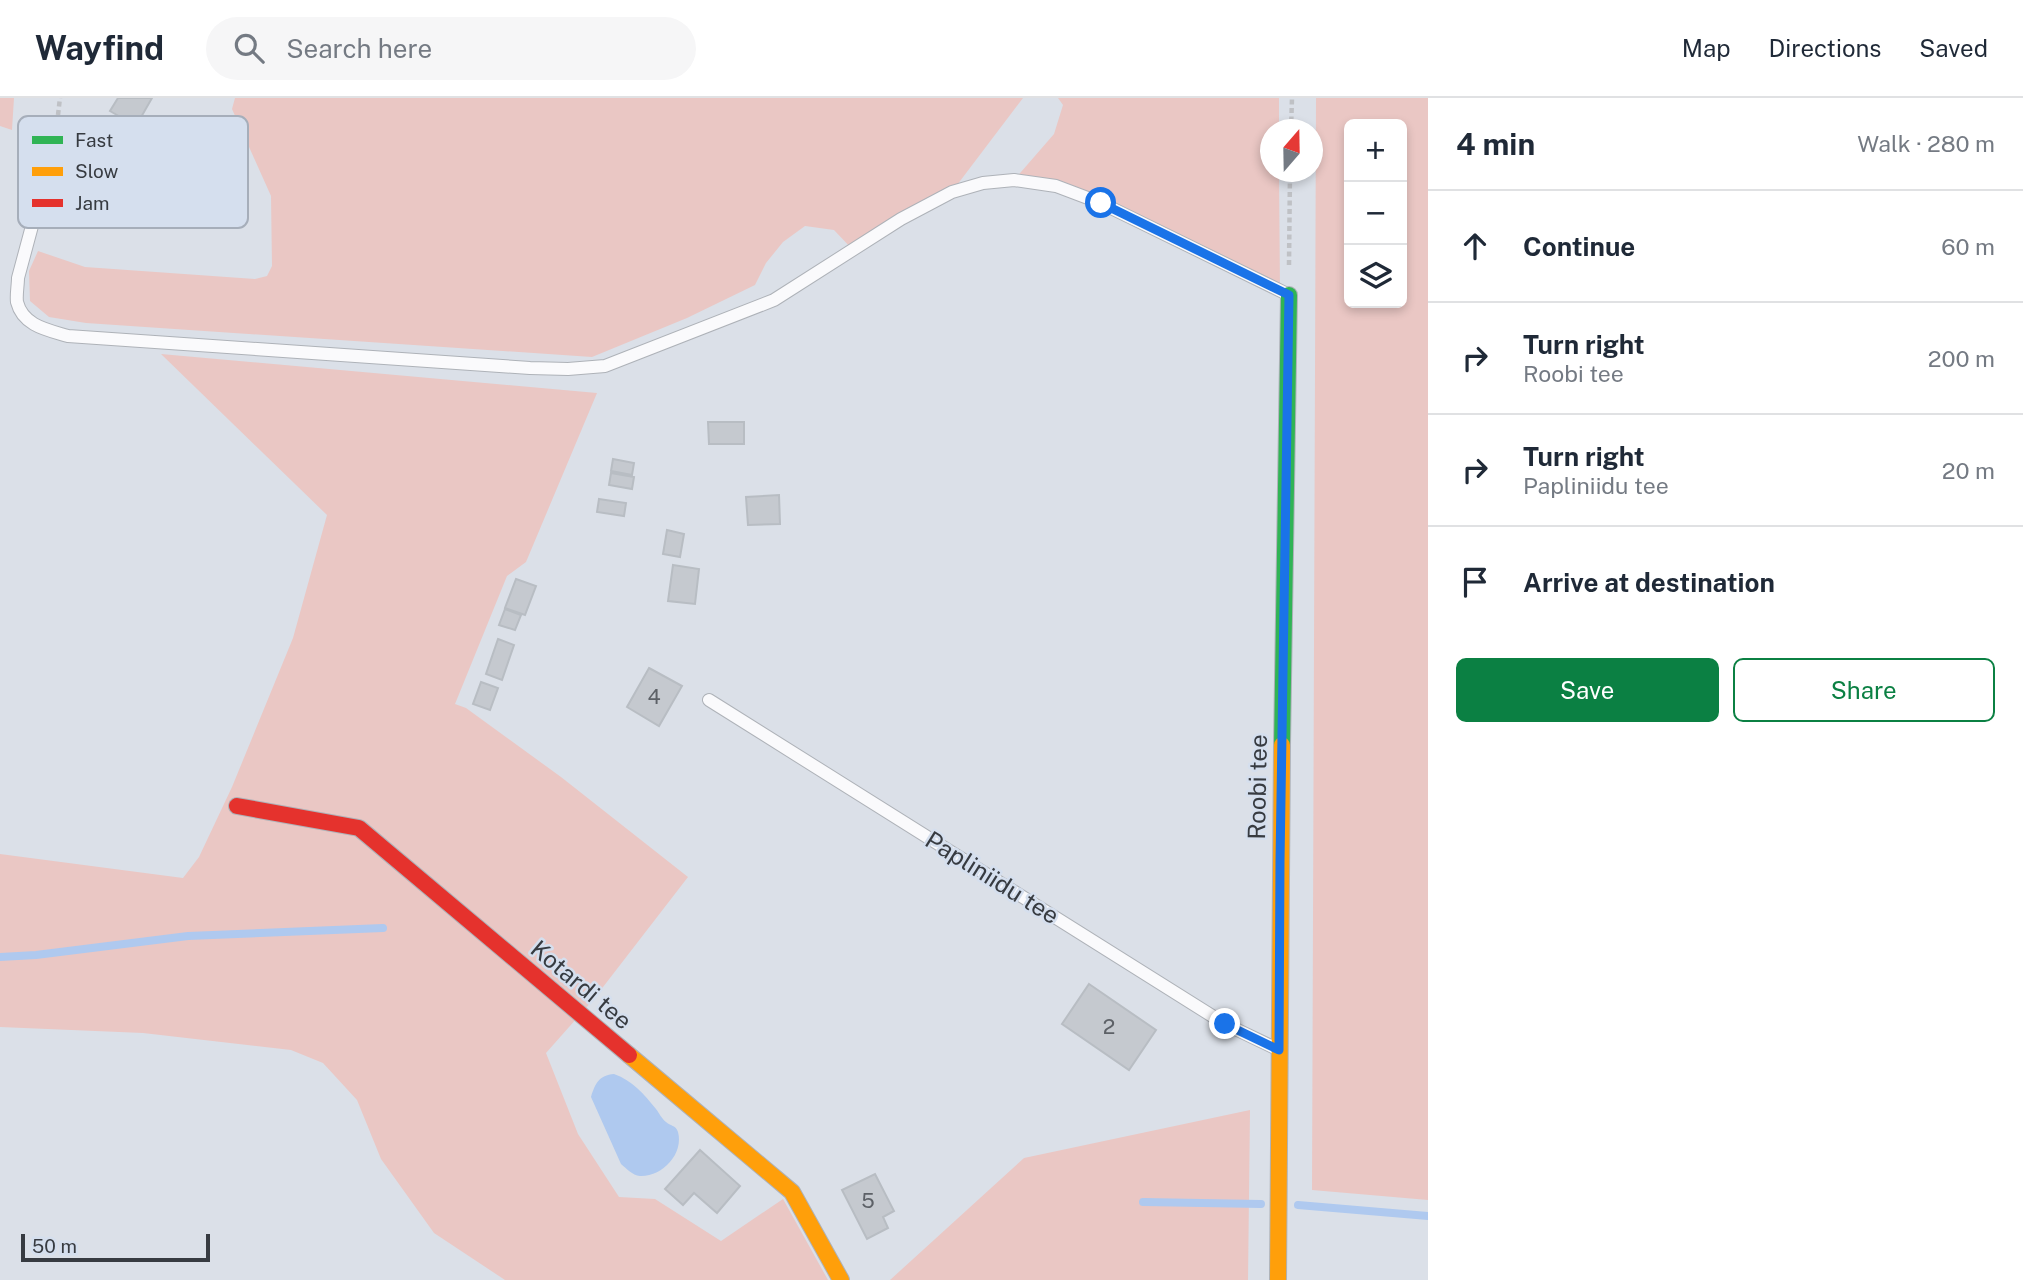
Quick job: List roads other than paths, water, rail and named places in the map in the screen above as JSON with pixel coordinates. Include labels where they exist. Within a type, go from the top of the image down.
[{"type":"street","name":"Roobi tee","points":[[1278,1280],[1280,861],[1289,295]]},
{"type":"street","name":"Kotardi tee","points":[[237,806],[359,828],[792,1192],[841,1280]]},
{"type":"lane","points":[[31,228],[18,278],[17,302],[27,319],[38,327],[68,336],[530,368],[605,366],[774,300],[901,219],[951,193],[983,183],[1014,180],[1056,186],[1101,203],[1289,295]]},
{"type":"lane","name":"Papliniidu tee","points":[[709,700],[1225,1024],[1279,1050]]},
{"type":"water","points":[[614,1074],[637,1088],[665,1121],[677,1130],[678,1148],[670,1163],[656,1173],[640,1176],[621,1164],[591,1097],[598,1081]]},
{"type":"waterway","points":[[0,957],[188,936],[383,928]]},
{"type":"waterway","points":[[1143,1202],[1261,1204]]},
{"type":"waterway","points":[[1298,1205],[1428,1216]]}]
